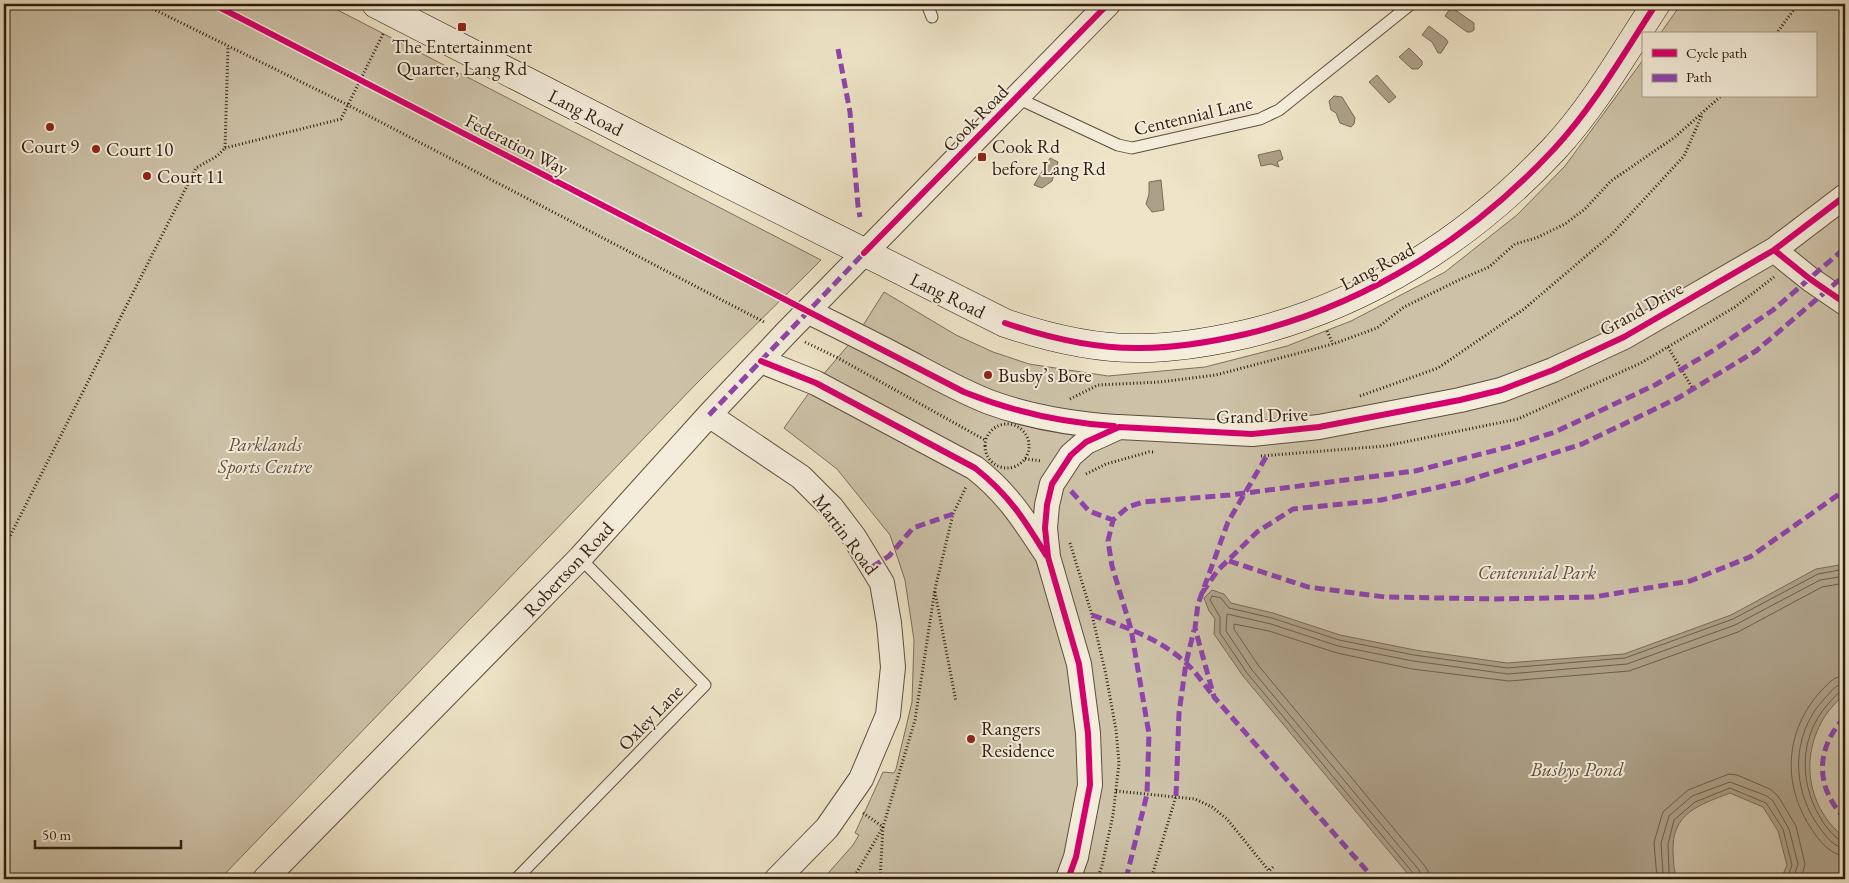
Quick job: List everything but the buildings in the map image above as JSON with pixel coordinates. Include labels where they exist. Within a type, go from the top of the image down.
[{"type":"street","name":"Lang Road","points":[[377,4],[645,142],[1005,323],[1034,333],[1073,342],[1109,347],[1140,348],[1177,346],[1264,330],[1309,315],[1353,297],[1425,258],[1468,229],[1500,202],[1555,148],[1592,103],[1656,4]]},
{"type":"street","name":"Cook Road","points":[[864,252],[906,212],[1015,97],[1108,4]]},
{"type":"street","name":"Grand Drive","points":[[1068,879],[1076,857],[1090,785],[1088,732],[1078,664],[1048,557],[1046,528],[1047,504],[1052,484],[1072,455],[1086,442],[1119,427],[1252,434],[1329,426],[1501,390],[1553,370],[1624,337],[1782,258],[1845,196]]},
{"type":"street","name":"Robertson Road","points":[[265,879],[580,558],[709,415],[864,252]]},
{"type":"street","points":[[1782,258],[1845,303]]},
{"type":"street","points":[[807,311],[857,335],[964,392],[990,402],[1025,412],[1077,422],[1119,427]]},
{"type":"street","points":[[761,360],[816,383],[975,468],[995,484],[1015,507],[1048,557]]},
{"type":"street","name":"Martin Road","points":[[709,415],[801,477],[832,508],[854,537],[882,583],[893,667],[888,715],[861,779],[827,828],[777,879]]},
{"type":"lane","points":[[927,4],[932,17]]},
{"type":"lane","name":"Centennial Lane","points":[[1015,97],[1118,145],[1132,148],[1260,119],[1279,110],[1411,4]]},
{"type":"lane","name":"Oxley Lane","points":[[516,879],[705,685],[580,558]]},
{"type":"path","points":[[144,4],[348,105],[786,333],[838,358],[985,440]]},
{"type":"path","points":[[1777,32],[1798,4]]},
{"type":"path","points":[[4,548],[196,168],[218,156],[225,148],[341,119],[384,31]]},
{"type":"path","points":[[225,148],[228,46]]},
{"type":"path","points":[[352,75],[370,84]]},
{"type":"path","points":[[1356,397],[1438,368],[1524,309],[1612,234],[1684,156],[1703,112]]},
{"type":"path","points":[[1256,456],[1386,446],[1518,419],[1641,363],[1734,307],[1782,258]]},
{"type":"path","points":[[1329,335],[1333,344]]},
{"type":"path","points":[[1668,347],[1692,389]]},
{"type":"path","points":[[1012,424],[1025,432],[1028,438],[1028,452],[1020,464],[1005,468],[997,466],[986,455],[985,440],[989,432],[996,427],[1012,424]]},
{"type":"path","points":[[1083,476],[1106,464],[1149,452],[1159,453]]},
{"type":"path","points":[[854,879],[883,827],[916,720],[935,589],[953,514],[975,468]]},
{"type":"path","points":[[1067,535],[1092,615],[1106,675],[1116,730],[1119,763],[1113,815],[1102,866],[1097,879]]},
{"type":"path","points":[[935,589],[956,702]]},
{"type":"path","points":[[1116,791],[1196,799],[1212,807],[1226,818],[1269,871],[1273,868]]},
{"type":"path","points":[[1151,879],[1176,796]]},
{"type":"path","points":[[846,801],[883,827]]},
{"type":"path","points":[[880,879],[883,827]]},
{"type":"green space","name":"Parklands Sports Centre","points":[[4,4],[326,4],[821,260],[696,384],[220,879],[4,879]]},
{"type":"green space","name":"Centennial Park","points":[[1681,4],[1845,4],[1845,879],[823,879],[853,845],[859,835],[855,833],[883,772],[894,773],[896,769],[912,702],[914,640],[905,580],[890,535],[837,469],[784,428],[816,383],[857,335],[884,292],[956,335],[993,352],[1029,364],[1108,376],[1205,367],[1287,346],[1351,321],[1445,272],[1517,215],[1565,166],[1642,61],[1642,98],[1816,98],[1816,32],[1661,32]]},
{"type":"water","points":[[1451,7],[1474,23],[1474,30],[1467,32],[1445,16]]},
{"type":"water","points":[[1429,26],[1448,42],[1441,53],[1438,53],[1432,42],[1422,35]]},
{"type":"water","points":[[1409,48],[1422,61],[1422,65],[1418,69],[1412,69],[1399,57]]},
{"type":"water","points":[[1377,75],[1396,97],[1389,103],[1369,82]]},
{"type":"water","points":[[1334,96],[1342,97],[1355,118],[1354,124],[1351,127],[1340,123],[1336,113],[1331,110],[1329,101]]},
{"type":"water","points":[[1280,150],[1283,159],[1277,162],[1279,167],[1271,164],[1261,166],[1258,155]]},
{"type":"water","points":[[1050,158],[1058,162],[1052,181],[1042,188],[1034,185]]},
{"type":"water","points":[[1161,180],[1164,210],[1152,212],[1146,204],[1149,194],[1149,182]]},
{"type":"water","name":"Busbys Pond","points":[[1845,564],[1845,693],[1827,713],[1817,732],[1812,748],[1810,765],[1815,797],[1822,812],[1832,826],[1845,838],[1845,879],[1781,879],[1787,865],[1778,831],[1763,807],[1730,793],[1689,812],[1677,828],[1673,853],[1675,873],[1678,879],[1412,879],[1243,676],[1214,634],[1215,619],[1209,611],[1204,598],[1212,590],[1224,594],[1231,603],[1273,613],[1340,635],[1415,650],[1507,663],[1624,654],[1731,615],[1816,569]]},
{"type":"marked path","points":[[838,49],[850,112],[860,217]]},
{"type":"marked path","points":[[1126,879],[1147,794],[1149,734],[1131,629],[1112,566],[1108,541],[1113,520],[1128,507],[1143,502],[1230,495],[1415,471],[1512,446],[1555,432],[1655,385],[1714,350],[1773,310],[1845,248]]},
{"type":"marked path","points":[[709,415],[864,253]]},
{"type":"marked path","points":[[1202,593],[1218,570],[1257,532],[1293,509],[1381,500],[1466,481],[1582,444],[1678,398],[1756,351],[1845,275]]},
{"type":"marked path","points":[[1266,457],[1228,522],[1198,604],[1195,628],[1214,697],[1374,879]]},
{"type":"marked path","points":[[1229,561],[1308,587],[1385,597],[1497,599],[1594,597],[1690,581],[1750,557],[1845,490]]},
{"type":"marked path","points":[[1071,491],[1089,511],[1113,520]]},
{"type":"marked path","points":[[872,567],[889,556],[913,528],[953,514]]},
{"type":"marked path","points":[[1092,615],[1141,634],[1176,654],[1196,673],[1211,693]]},
{"type":"marked path","points":[[1176,796],[1179,713],[1186,663],[1194,630]]},
{"type":"marked path","points":[[1845,717],[1828,741],[1822,767],[1828,793],[1835,806],[1845,818]]},
{"type":"cycle path","name":"Federation Way","points":[[213,4],[964,392],[1000,405],[1037,415],[1114,426]]},
{"type":"cycle path","points":[[864,253],[1108,4]]},
{"type":"cycle path","points":[[1005,323],[1055,338],[1106,347],[1154,348],[1180,346],[1246,334],[1290,321],[1333,306],[1374,286],[1414,264],[1451,239],[1522,182],[1554,149],[1582,115],[1608,79],[1656,4]]},
{"type":"cycle path","points":[[1068,879],[1076,857],[1090,785],[1088,733],[1079,664],[1048,557],[1045,528],[1047,505],[1052,484],[1071,455],[1086,442],[1119,427],[1252,434],[1319,427],[1460,400],[1501,390],[1553,370],[1624,337],[1774,250],[1845,196]]},
{"type":"cycle path","points":[[1774,250],[1810,279],[1845,303]]},
{"type":"cycle path","points":[[761,361],[816,383],[975,468],[1007,498],[1046,555]]},
{"type":"place","name":"The Entertainment Quarter, Lang Rd","points":[[462,27]]},
{"type":"place","name":"Court 9","points":[[50,127]]},
{"type":"place","name":"Court 10","points":[[96,149]]},
{"type":"place","name":"Cook Rd before Lang Rd","points":[[982,157]]},
{"type":"place","name":"Court 11","points":[[147,176]]},
{"type":"place","name":"Busby’s Bore","points":[[988,375]]},
{"type":"place","name":"Rangers Residence","points":[[971,739]]}]
